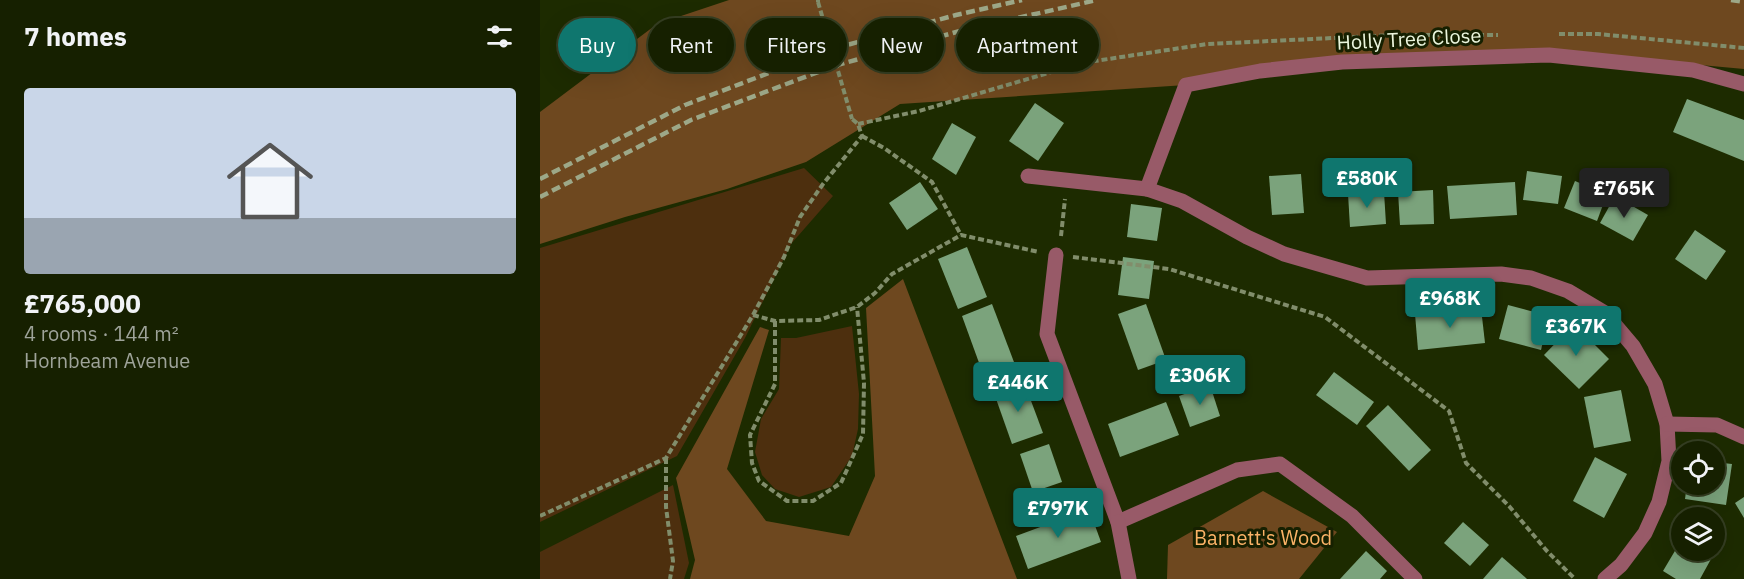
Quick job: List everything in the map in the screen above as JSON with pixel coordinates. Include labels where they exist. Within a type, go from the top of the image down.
[{"type":"street","name":"Holly Tree Close","points":[[1147,189],[1186,85],[1260,71],[1342,62],[1549,55],[1693,70],[1744,84]]},
{"type":"street","points":[[1028,176],[1147,189],[1182,201],[1247,237],[1284,254],[1367,279],[1501,274],[1531,278],[1568,291],[1605,313],[1634,346],[1655,384],[1667,424],[1670,461],[1659,502],[1645,533],[1621,565],[1605,579]]},
{"type":"street","points":[[1056,255],[1047,334],[1118,522],[1129,579]]},
{"type":"street","points":[[1667,424],[1717,425],[1744,437]]},
{"type":"street","points":[[1118,522],[1237,470],[1280,464],[1352,516],[1415,579]]},
{"type":"path","points":[[818,1],[852,119],[858,124],[862,136],[884,148],[932,182],[961,236]]},
{"type":"path","points":[[670,579],[673,561],[666,507],[666,458],[753,315],[784,257],[800,217],[862,136]]},
{"type":"path","points":[[1056,255],[1061,238],[1067,181]]},
{"type":"path","points":[[753,315],[775,321],[819,320],[857,307],[892,274],[961,236],[1056,255],[1169,269],[1325,316],[1449,411],[1466,463],[1509,506],[1546,550],[1575,579]]},
{"type":"path","points":[[775,321],[775,384],[750,435],[752,463],[759,481],[787,501],[813,501],[842,483],[862,434],[864,383],[857,307]]},
{"type":"path","points":[[540,516],[666,458]]},
{"type":"shaded area","points":[[804,168],[833,196],[791,244],[745,338],[677,456],[540,522],[540,248]]},
{"type":"shaded area","points":[[852,326],[859,394],[858,429],[852,456],[831,487],[799,497],[775,489],[762,475],[755,452],[761,419],[779,389],[781,338],[796,338]]},
{"type":"shaded area","points":[[673,485],[689,563],[684,579],[540,579],[540,552]]},
{"type":"green space","points":[[729,0],[1744,0],[1744,69],[1592,55],[1404,53],[1186,85],[900,104],[806,162],[727,189],[625,217],[540,244],[540,112],[593,72],[636,72],[636,40],[648,31],[648,72],[734,72],[734,18],[675,18]]},
{"type":"green space","points":[[903,279],[1017,579],[690,579],[695,560],[676,478],[760,327],[769,330],[727,469],[766,521],[849,536],[875,476],[866,308]]},
{"type":"green space","name":"Barnett's Wood","points":[[1263,491],[1337,532],[1299,579],[1167,579],[1168,545]]},
{"type":"building","points":[[1687,99],[1744,120],[1744,161],[1673,132]]},
{"type":"building","points":[[1035,103],[1064,123],[1038,161],[1009,141]]},
{"type":"building","points":[[952,123],[976,137],[956,175],[932,159]]},
{"type":"building","points":[[1527,171],[1562,176],[1558,204],[1523,200]]},
{"type":"building","points":[[1301,174],[1304,213],[1272,215],[1269,176]]},
{"type":"building","points":[[1575,181],[1607,194],[1597,221],[1564,208]]},
{"type":"building","points":[[920,182],[938,209],[907,230],[889,203]]},
{"type":"building","points":[[1515,182],[1517,215],[1450,219],[1447,186]]},
{"type":"building","points":[[1433,190],[1434,224],[1400,225],[1398,192]]},
{"type":"building","points":[[1384,192],[1386,224],[1350,227],[1348,194]]},
{"type":"building","points":[[1615,196],[1648,215],[1633,241],[1600,223]]},
{"type":"building","points":[[1131,204],[1162,208],[1157,241],[1127,237]]},
{"type":"building","points":[[1695,230],[1726,251],[1706,280],[1675,259]]},
{"type":"building","points":[[967,247],[987,297],[958,309],[938,259]]},
{"type":"building","points":[[1123,257],[1154,261],[1149,299],[1118,295]]},
{"type":"building","points":[[992,304],[1017,370],[986,382],[962,316]]},
{"type":"building","points":[[1146,304],[1166,360],[1138,370],[1118,314]]},
{"type":"building","points":[[1508,305],[1549,316],[1541,350],[1499,339]]},
{"type":"building","points":[[1481,308],[1485,343],[1418,350],[1415,314]]},
{"type":"building","points":[[1574,324],[1609,359],[1579,389],[1544,355]]},
{"type":"building","points":[[1334,372],[1374,402],[1357,425],[1316,395]]},
{"type":"building","points":[[1024,382],[1043,433],[1012,444],[994,393]]},
{"type":"building","points":[[1210,385],[1220,416],[1190,427],[1179,396]]},
{"type":"building","points":[[1621,390],[1631,441],[1594,448],[1584,397]]},
{"type":"building","points":[[1166,402],[1179,435],[1120,457],[1108,424]]},
{"type":"building","points":[[1388,405],[1431,450],[1409,471],[1366,426]]},
{"type":"building","points":[[1049,444],[1062,482],[1033,492],[1020,454]]},
{"type":"building","points":[[1595,457],[1627,474],[1604,518],[1573,501]]},
{"type":"building","points":[[1725,463],[1732,464],[1726,505],[1685,499],[1686,495],[1725,495]]},
{"type":"building","points":[[1744,497],[1744,518],[1735,503]]},
{"type":"building","points":[[1089,509],[1101,542],[1028,569],[1016,536]]},
{"type":"building","points":[[1463,522],[1489,545],[1470,566],[1444,543]]},
{"type":"building","points":[[1366,551],[1387,571],[1380,579],[1340,579]]},
{"type":"building","points":[[1502,557],[1527,579],[1483,579]]},
{"type":"building","points":[[1671,558],[1671,561],[1710,561],[1700,579],[1676,579],[1663,571]]},
{"type":"railway","points":[[540,179],[685,105],[829,50],[956,15],[1022,0]]},
{"type":"railway","points":[[540,197],[691,120],[834,66],[960,31],[1097,0]]},
{"type":"railway","points":[[1731,0],[1744,2]]}]
